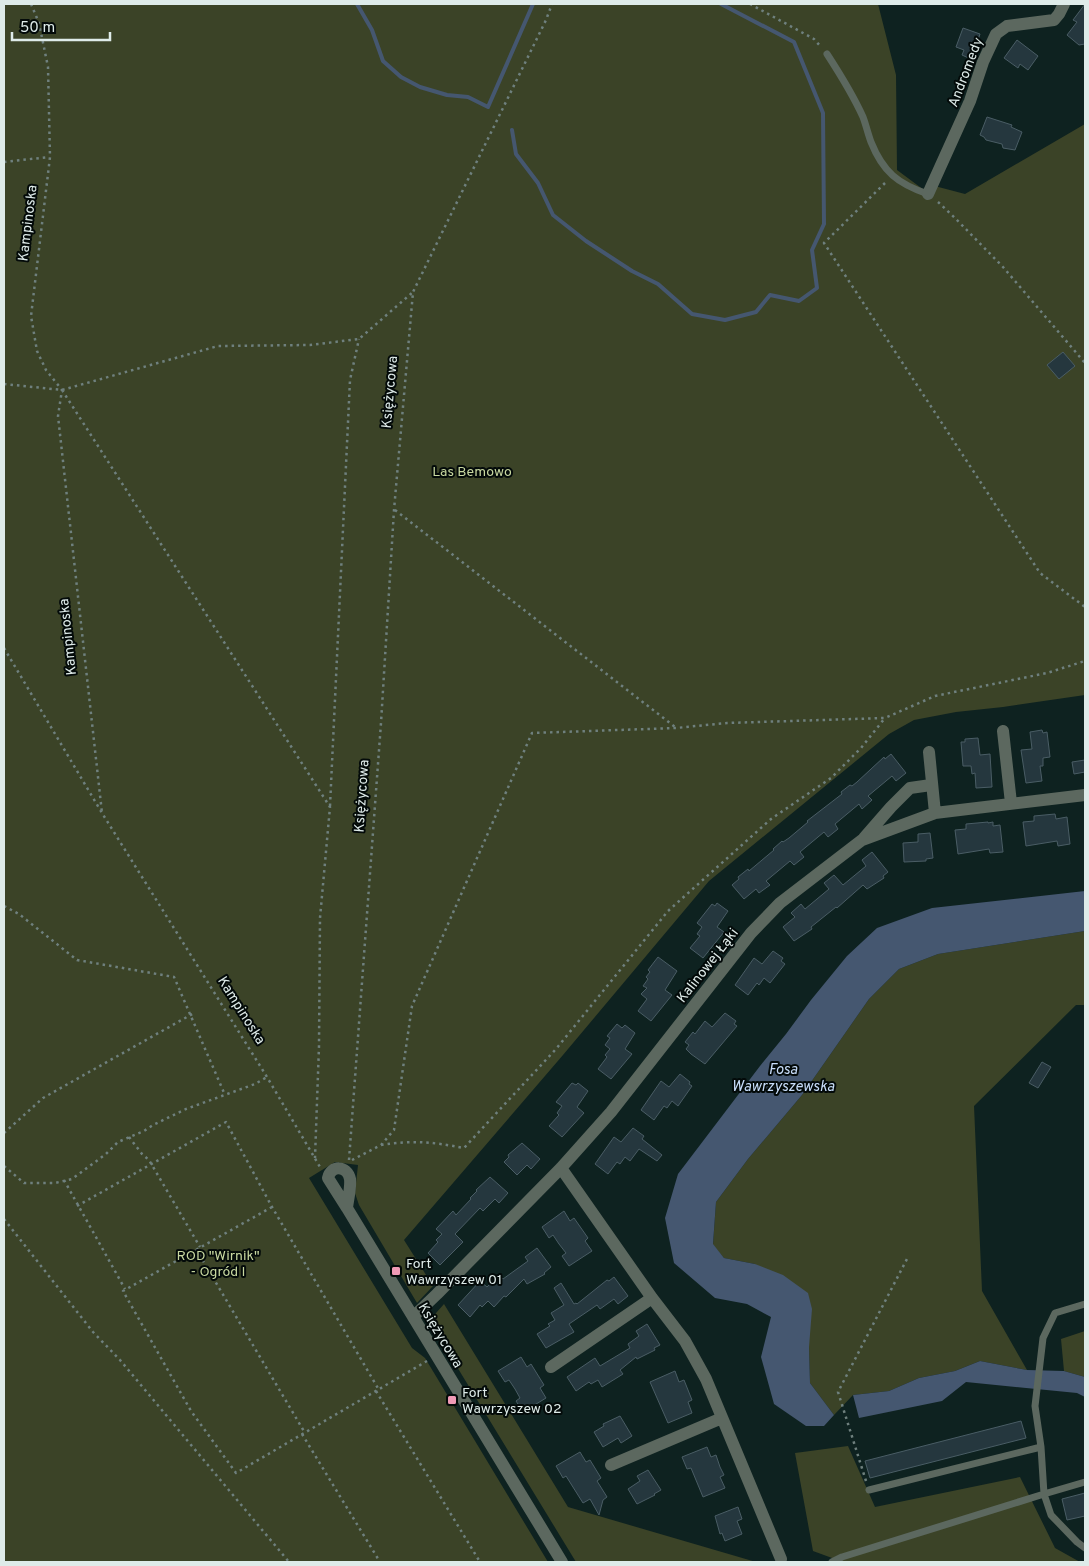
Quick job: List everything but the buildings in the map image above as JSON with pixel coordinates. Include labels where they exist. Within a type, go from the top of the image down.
[{"type":"street","name":"Andromedy","points":[[928,194],[970,101],[996,34],[1007,26],[1054,20],[1060,14],[1064,4]]},
{"type":"street","points":[[1003,731],[1011,803]]},
{"type":"street","points":[[929,752],[935,812]]},
{"type":"street","points":[[862,840],[910,788],[932,786]]},
{"type":"street","name":"Kalinowej Łąki","points":[[413,1317],[561,1168],[611,1112],[751,933],[780,903],[862,840],[935,812],[1085,794]]},
{"type":"street","points":[[348,1166],[350,1183],[347,1208],[328,1178],[332,1170],[348,1166]]},
{"type":"street","points":[[561,1168],[652,1298],[685,1341],[706,1380],[782,1560]]},
{"type":"street","name":"Księżycowa","points":[[347,1208],[562,1562]]},
{"type":"street","points":[[551,1367],[652,1298]]},
{"type":"street","points":[[611,1465],[722,1418]]},
{"type":"lane","points":[[826,54],[842,78],[863,117],[880,161],[892,176],[912,189],[928,194]]},
{"type":"lane","points":[[1085,1304],[1055,1313],[1043,1338],[1035,1406],[1041,1447],[1044,1494],[1051,1516],[1085,1548]]},
{"type":"lane","points":[[869,1490],[1041,1447]]},
{"type":"lane","points":[[832,1562],[842,1557],[1085,1482]]},
{"type":"path","name":"Kampinoska","points":[[31,4],[39,23],[48,67],[50,157],[31,316],[37,351],[46,370],[62,390],[58,416],[102,813],[328,1178]]},
{"type":"path","name":"Księżycowa","points":[[348,1166],[380,733],[394,510],[413,292],[542,29],[552,4]]},
{"type":"path","points":[[750,4],[814,38],[826,54]]},
{"type":"path","points":[[4,162],[50,157]]},
{"type":"path","points":[[892,176],[824,242],[1040,573],[1085,607]]},
{"type":"path","points":[[928,194],[955,218],[1003,267],[1085,363]]},
{"type":"path","points":[[4,384],[62,390],[218,346],[310,345],[359,339],[413,292]]},
{"type":"path","points":[[315,1158],[319,1046],[320,918],[330,807],[350,380],[359,339]]},
{"type":"path","points":[[62,390],[330,807]]},
{"type":"path","points":[[394,510],[676,728]]},
{"type":"path","points":[[4,648],[102,813]]},
{"type":"path","points":[[381,1145],[394,1130],[412,1006],[532,733],[676,728],[727,723],[885,718],[935,696],[1047,673],[1085,661]]},
{"type":"path","points":[[348,1166],[354,1160],[381,1145],[398,1142],[430,1142],[464,1148],[556,1050],[668,911],[771,819],[831,778],[861,748],[885,718]]},
{"type":"path","points":[[4,906],[18,914],[77,960],[174,977],[192,1014],[225,1095]]},
{"type":"path","points":[[4,1133],[43,1098],[192,1014]]},
{"type":"path","points":[[4,1166],[24,1183],[55,1183],[72,1178],[106,1154],[118,1142],[186,1109],[267,1077]]},
{"type":"path","points":[[77,1206],[226,1122],[272,1207],[377,1390],[480,1562]]},
{"type":"path","points":[[129,1137],[151,1164],[303,1434],[380,1562]]},
{"type":"path","points":[[64,1180],[125,1289]]},
{"type":"path","points":[[272,1207],[122,1291],[191,1411],[236,1473],[427,1362]]},
{"type":"path","points":[[4,1219],[93,1332],[120,1360],[289,1562]]},
{"type":"path","points":[[869,1490],[838,1392],[908,1257]]},
{"type":"green space","name":"Las Bemowo","points":[[4,4],[878,4],[896,75],[897,170],[924,190],[927,184],[965,194],[1085,124],[1085,695],[956,712],[914,720],[889,734],[709,881],[404,1240],[433,1286],[417,1303],[359,1205],[355,1193],[358,1165],[335,1162],[309,1178],[412,1348],[425,1358],[548,1562],[4,1562]]},
{"type":"green space","points":[[1085,931],[1085,1005],[1076,1005],[974,1106],[982,1291],[1027,1370],[980,1361],[955,1371],[919,1378],[889,1391],[853,1395],[834,1415],[810,1383],[809,1347],[755,1264],[724,1258],[713,1245],[716,1202],[748,1159],[802,1095],[869,999],[899,969],[938,954]]},
{"type":"green space","points":[[444,1304],[568,1507],[756,1562],[576,1562],[429,1321]]},
{"type":"green space","points":[[1085,1331],[1085,1377],[1064,1371],[1061,1339]]},
{"type":"green space","points":[[848,1446],[875,1507],[1020,1477],[1055,1548],[1080,1562],[843,1562],[813,1551],[795,1453]]},
{"type":"water","name":"Fosa Wawrzyszewska","points":[[1085,891],[1085,931],[938,954],[899,969],[869,999],[802,1095],[748,1159],[716,1202],[713,1244],[724,1258],[755,1264],[783,1275],[808,1293],[812,1309],[809,1347],[810,1383],[834,1415],[824,1426],[806,1426],[774,1404],[761,1357],[771,1317],[747,1304],[715,1298],[674,1263],[665,1218],[678,1174],[811,1000],[847,956],[877,928],[932,908]]},
{"type":"water","points":[[980,1361],[1027,1370],[1064,1371],[1085,1377],[1085,1397],[1077,1393],[966,1382],[942,1401],[859,1418],[853,1395],[889,1391],[919,1378],[955,1371]]},
{"type":"waterway","points":[[357,4],[372,30],[383,61],[401,77],[420,87],[447,95],[468,97],[488,107],[533,4]]},
{"type":"waterway","points":[[512,130],[516,154],[538,183],[553,215],[586,241],[632,271],[658,284],[692,314],[725,320],[756,312],[770,295],[799,301],[817,288],[812,250],[824,224],[823,113],[794,42],[721,4]]},
{"type":"place","name":"Fort Wawrzyszew 01","points":[[396,1271]]},
{"type":"place","name":"Fort Wawrzyszew 02","points":[[452,1400]]},
{"type":"park label","name":"ROD \"Wirnik\" - Ogród I","points":[[218,1264]]}]
